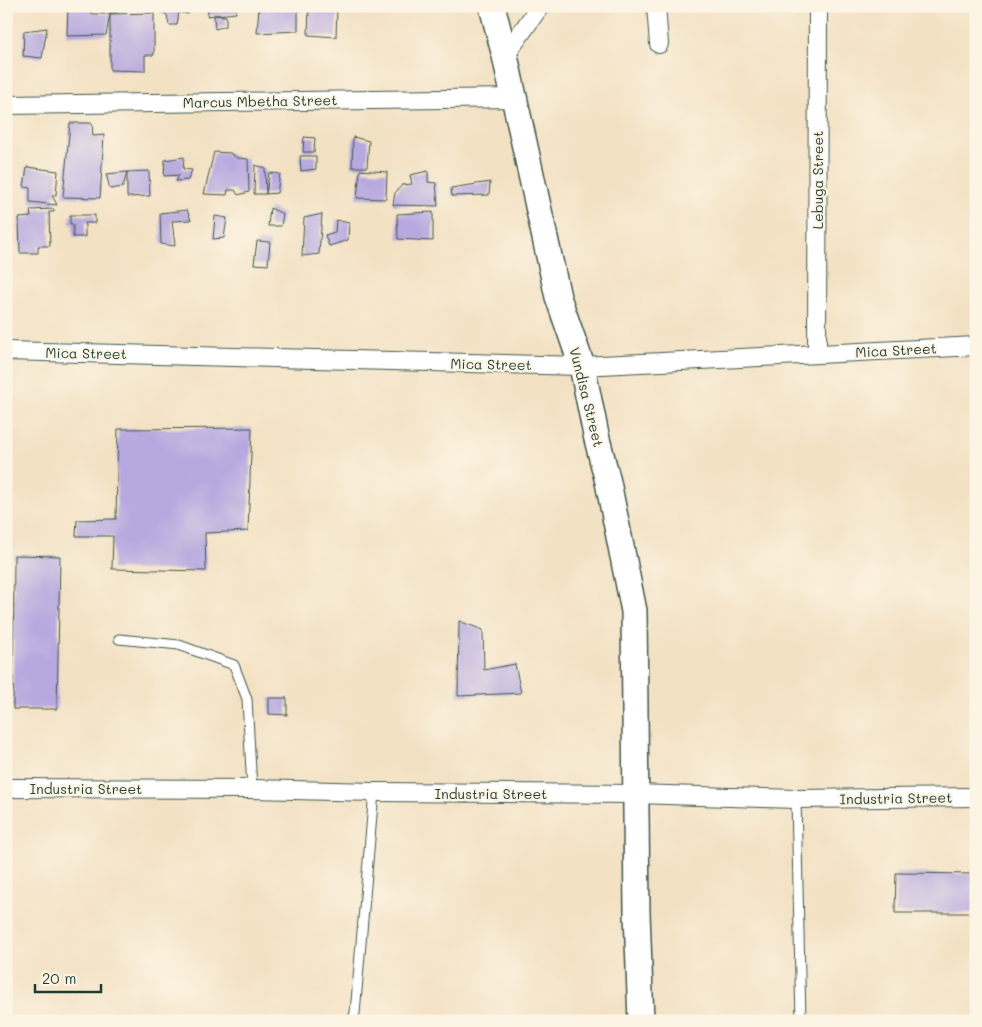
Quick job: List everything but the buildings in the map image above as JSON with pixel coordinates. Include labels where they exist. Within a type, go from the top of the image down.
[{"type":"street","name":"Vundisa Street","points":[[492,6],[515,98],[558,297],[582,366],[634,611],[636,913],[641,1021]]},
{"type":"street","points":[[505,56],[540,6]]},
{"type":"street","points":[[656,6],[659,44]]},
{"type":"street","name":"Lebuga Street","points":[[817,354],[818,6]]},
{"type":"street","name":"Marcus Mbetha Street","points":[[6,105],[515,98]]},
{"type":"street","name":"Mica Street","points":[[6,351],[582,366],[976,346]]},
{"type":"street","name":"Industria Street","points":[[6,788],[636,794],[796,799],[976,797]]},
{"type":"lane","points":[[119,639],[179,645],[234,665],[247,699],[252,789]]},
{"type":"lane","points":[[352,1021],[355,1013],[374,792]]},
{"type":"lane","points":[[796,799],[801,1021]]}]
